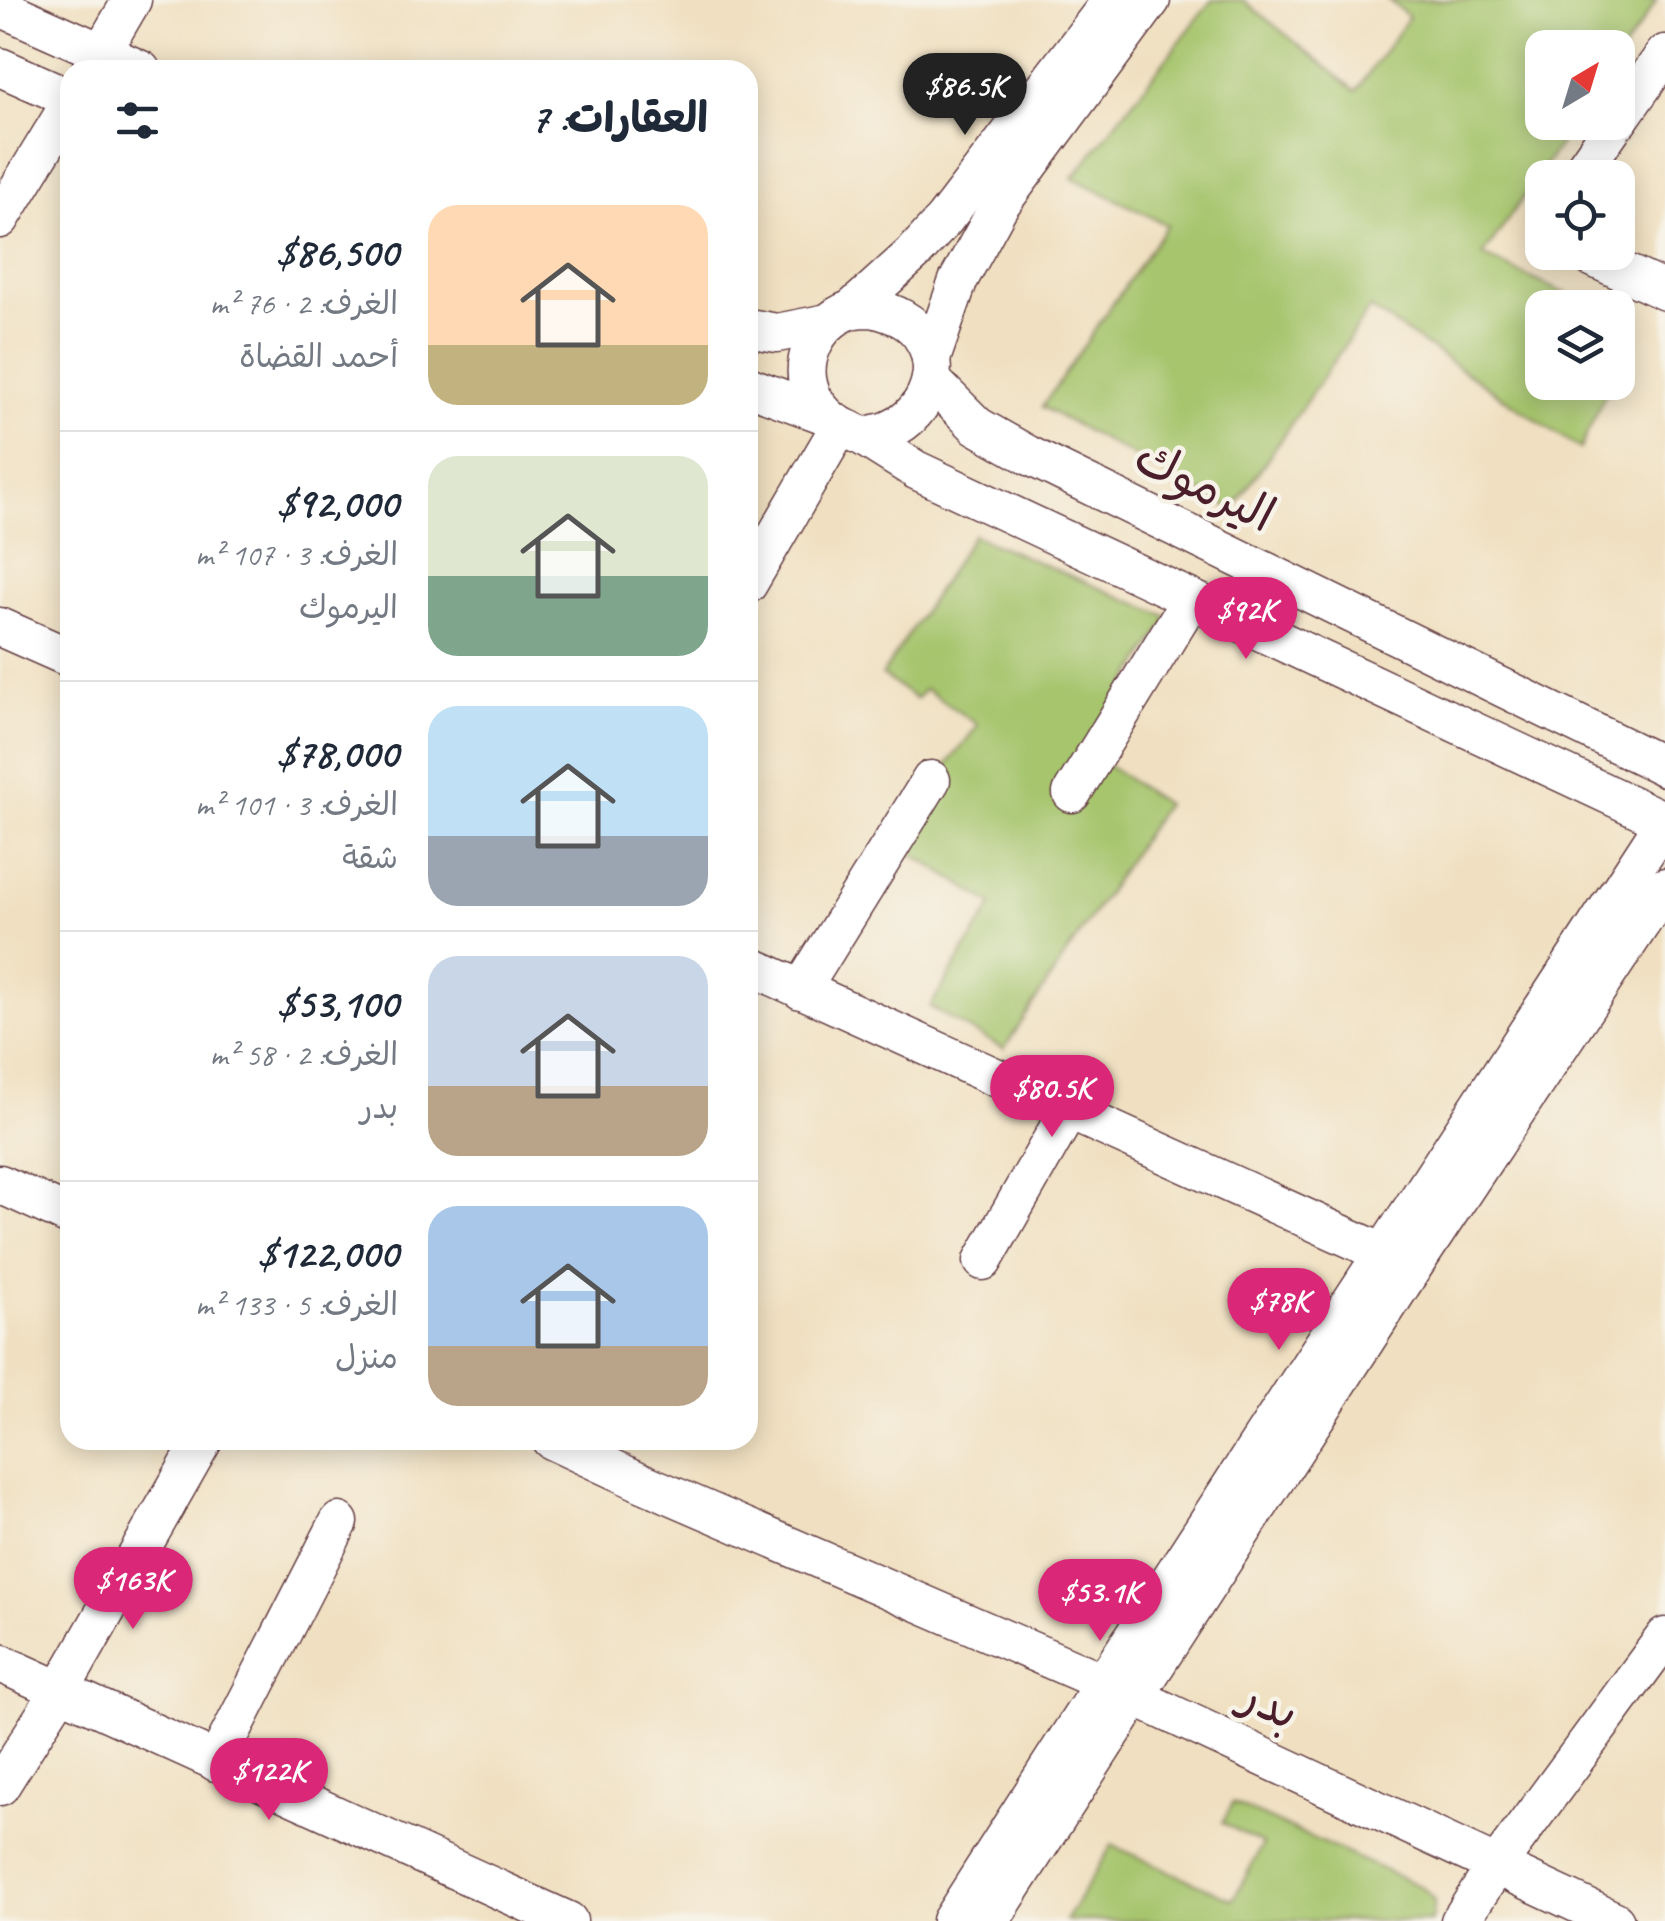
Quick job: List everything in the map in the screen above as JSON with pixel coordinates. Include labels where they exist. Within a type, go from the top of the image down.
[{"type":"street","points":[[98,60],[132,0]]},
{"type":"street","points":[[1108,14],[958,281],[926,399],[914,415],[898,426],[842,425],[812,396],[806,375],[808,353],[818,334],[916,252],[1108,14],[1151,0]]},
{"type":"street","points":[[0,6],[94,60]]},
{"type":"street","points":[[1635,96],[1665,54]]},
{"type":"street","points":[[0,67],[60,96]]},
{"type":"street","points":[[0,219],[60,118]]},
{"type":"street","points":[[1620,270],[1665,291]]},
{"type":"street","points":[[758,330],[777,333],[873,308],[894,313],[911,324],[924,340],[931,370]]},
{"type":"street","name":"اليرموك","points":[[931,370],[977,426],[1028,455],[1665,767]]},
{"type":"street","points":[[758,390],[842,425],[916,470],[1665,821],[1385,1254],[1119,1689],[990,1921]]},
{"type":"street","points":[[758,567],[842,425]]},
{"type":"street","points":[[1072,793],[1191,598]]},
{"type":"street","points":[[0,627],[60,654]]},
{"type":"street","points":[[801,990],[931,780]]},
{"type":"street","points":[[951,1921],[1119,1689],[1414,1264],[1665,886]]},
{"type":"street","points":[[758,970],[1385,1254]]},
{"type":"street","points":[[983,1261],[1069,1110]]},
{"type":"street","points":[[0,1184],[60,1211]]},
{"type":"street","points":[[0,1786],[60,1691],[196,1450]]},
{"type":"street","name":"بدر","points":[[572,1450],[1119,1689],[1615,1921]]},
{"type":"street","points":[[216,1762],[339,1522]]},
{"type":"street","points":[[1460,1921],[1665,1638]]},
{"type":"street","points":[[0,1663],[568,1921]]},
{"type":"green space","points":[[1212,0],[1243,0],[1356,91],[1409,17],[1389,0],[1657,0],[1635,33],[1635,30],[1525,30],[1525,140],[1562,140],[1549,160],[1525,160],[1525,195],[1483,256],[1557,290],[1525,290],[1525,400],[1602,400],[1580,449],[1370,308],[1233,509],[1042,407],[1167,225],[1073,178]]},
{"type":"green space","points":[[973,535],[1169,617],[1086,751],[1165,804],[1004,1049],[930,1007],[993,905],[908,851],[952,782],[941,773],[978,725],[925,689],[916,699],[882,675]]},
{"type":"green space","points":[[1233,1803],[1422,1887],[1434,1901],[1431,1921],[1065,1921],[1112,1845],[1233,1900],[1263,1844],[1222,1823]]}]
